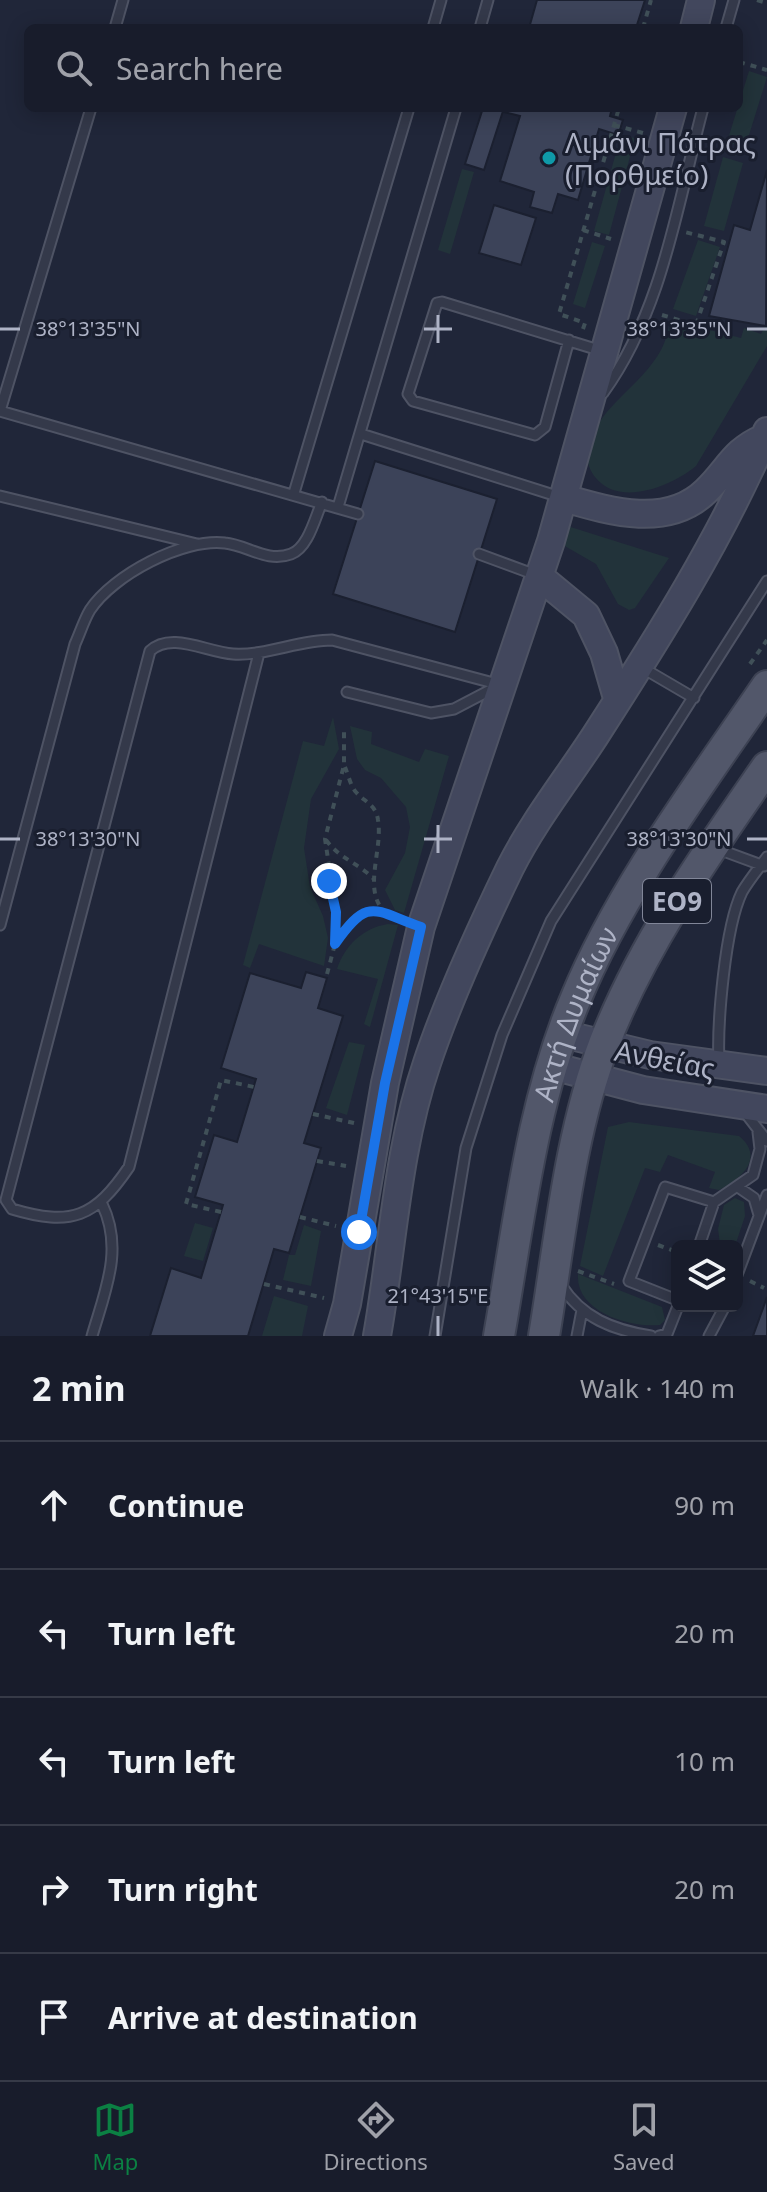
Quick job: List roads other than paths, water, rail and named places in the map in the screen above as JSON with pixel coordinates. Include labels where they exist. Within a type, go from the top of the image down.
[{"type":"main road","points":[[695,24],[701,0]]},
{"type":"main road","points":[[338,1336],[347,1304],[377,1128],[421,927],[540,577],[590,411],[604,345],[672,112]]},
{"type":"main road","points":[[564,498],[628,514],[672,511],[705,492],[742,447],[766,435]]},
{"type":"main road","points":[[377,1336],[392,1223],[427,1064],[511,866],[683,596],[738,495],[766,435]]},
{"type":"main road","points":[[540,577],[586,615],[604,653],[617,698]]},
{"type":"main road","name":"Ακτή Δυμαίων","points":[[499,1336],[533,1140],[552,1066],[574,1000],[611,928],[767,686]]},
{"type":"main road","name":"Ακτή Δυμαίων","points":[[544,1336],[593,1077],[604,1044],[646,953],[712,847],[767,767]]},
{"type":"main road","name":"Ανθείας","points":[[563,1034],[719,1065],[767,1071]]},
{"type":"main road","name":"Ανθείας","points":[[552,1066],[643,1090],[740,1105],[762,1121]]},
{"type":"lane","points":[[116,24],[123,0]]},
{"type":"lane","points":[[434,24],[441,0]]},
{"type":"lane","points":[[481,24],[488,0]]},
{"type":"lane","points":[[727,24],[734,0]]},
{"type":"lane","points":[[90,112],[0,411],[294,493],[358,514]]},
{"type":"lane","points":[[294,493],[408,112]]},
{"type":"lane","points":[[338,507],[455,112]]},
{"type":"lane","points":[[590,411],[618,373],[649,311],[702,112]]},
{"type":"lane","points":[[569,340],[545,427],[535,435],[413,401],[408,394],[437,303],[569,340],[604,345]]},
{"type":"lane","points":[[361,434],[564,498]]},
{"type":"lane","points":[[0,496],[197,544],[225,543],[272,557],[291,554],[302,547],[322,502]]},
{"type":"lane","points":[[0,925],[75,644],[91,608],[124,577],[154,559],[197,544]]},
{"type":"lane","points":[[479,554],[540,577]]},
{"type":"lane","points":[[435,1336],[466,1148],[502,1035],[551,921],[767,581]]},
{"type":"lane","points":[[259,653],[129,1167],[102,1204],[62,1217],[12,1209],[6,1200],[150,651],[158,643],[170,641],[233,654],[259,653],[304,640],[332,640],[501,685]]},
{"type":"lane","points":[[638,665],[694,698]]},
{"type":"lane","points":[[347,692],[431,713],[454,709],[501,685]]},
{"type":"lane","points":[[712,847],[765,863],[743,891],[737,908],[720,1000],[719,1065]]},
{"type":"lane","points":[[762,1121],[767,1141]]},
{"type":"lane","points":[[701,1240],[714,1202],[753,1175],[758,1163],[762,1121]]},
{"type":"lane","points":[[671,1300],[629,1281],[665,1187],[714,1202]]},
{"type":"lane","points":[[738,1187],[754,1198],[759,1215]]},
{"type":"lane","points":[[743,1259],[767,1195]]},
{"type":"lane","points":[[92,1336],[111,1266],[112,1226],[102,1204]]},
{"type":"lane","points":[[554,1275],[571,1301],[596,1321],[623,1331],[651,1336]]},
{"type":"lane","points":[[577,1336],[582,1310]]},
{"type":"lane","points":[[659,1336],[667,1334],[676,1312]]},
{"type":"lane","points":[[709,1336],[722,1312]]},
{"type":"place","name":"Λιμάνι Πάτρας (Πορθμείο)","points":[[549,158]]}]
